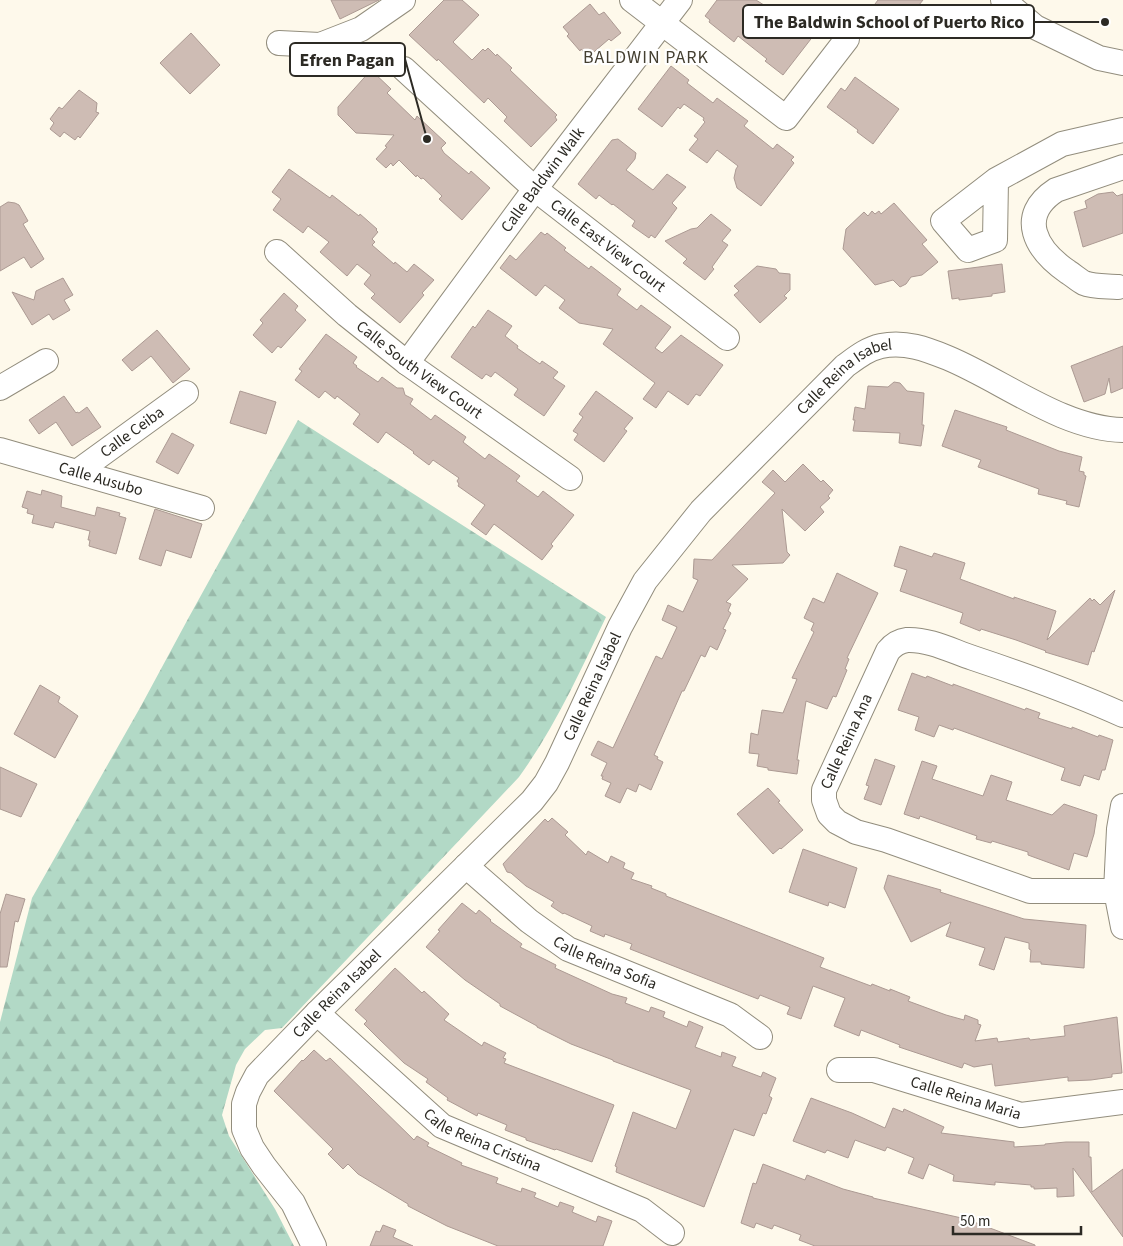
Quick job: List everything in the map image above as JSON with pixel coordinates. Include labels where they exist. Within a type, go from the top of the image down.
[{"type":"street","points":[[279,43],[320,45],[361,30],[403,0]]},
{"type":"street","points":[[632,0],[786,118],[847,39]]},
{"type":"street","name":"Calle Baldwin Walk","points":[[407,362],[535,189],[680,0]]},
{"type":"street","points":[[1003,0],[1035,27],[1099,58],[1123,63]]},
{"type":"street","name":"Calle East View Court","points":[[404,69],[535,189],[727,338]]},
{"type":"street","points":[[996,180],[1062,144],[1123,130]]},
{"type":"street","points":[[1118,287],[1084,283],[1057,265],[1042,250],[1034,228],[1034,213],[1046,196],[1056,190],[1123,166]]},
{"type":"street","name":"Calle South View Court","points":[[277,252],[347,315],[407,362],[570,478]]},
{"type":"street","name":"Calle Reina Isabel","points":[[314,1246],[293,1203],[252,1148],[244,1129],[244,1104],[257,1075],[317,1013],[532,801],[546,783],[557,763],[620,627],[645,581],[702,511],[845,366],[861,354],[881,346],[920,347],[967,366],[1052,411],[1089,425],[1109,430],[1123,430]]},
{"type":"street","points":[[0,388],[46,362]]},
{"type":"street","name":"Calle Ceiba","points":[[77,472],[186,393]]},
{"type":"street","name":"Calle Ausubo","points":[[0,450],[202,508]]},
{"type":"street","name":"Calle Reina Ana","points":[[1116,891],[1030,891],[886,840],[856,832],[837,822],[829,814],[824,800],[824,790],[888,651],[894,645],[905,640],[932,644],[1073,692],[1123,715]]},
{"type":"street","points":[[1123,806],[1119,829],[1116,891],[1123,927]]},
{"type":"street","name":"Calle Reina Sofia","points":[[466,866],[529,922],[568,949],[730,1015],[760,1037]]},
{"type":"street","name":"Calle Reina Cristina","points":[[317,1013],[442,1126],[642,1210],[672,1233]]},
{"type":"street","name":"Calle Reina Maria","points":[[839,1070],[874,1070],[1021,1115],[1123,1102]]},
{"type":"green space","points":[[298,420],[606,617],[577,679],[544,739],[519,777],[282,1028],[265,1030],[245,1049],[236,1065],[222,1115],[229,1136],[275,1209],[294,1246],[0,1246],[0,1022],[32,898],[141,706]]},
{"type":"building","points":[[331,0],[379,0],[340,19]]},
{"type":"building","points":[[444,0],[462,0],[479,15],[453,42],[472,60],[483,49],[485,51],[488,48],[496,56],[497,54],[512,68],[510,70],[557,115],[555,117],[557,120],[531,147],[504,121],[507,117],[488,98],[484,103],[438,59],[437,61],[409,35]]},
{"type":"building","points":[[717,0],[756,0],[767,7],[758,19],[794,19],[814,35],[783,75],[765,61],[767,59],[738,36],[734,42],[709,22],[710,20],[705,16]]},
{"type":"building","points":[[878,0],[923,0],[911,15],[915,19],[903,34],[889,23],[887,26],[869,12]]},
{"type":"building","points":[[590,4],[599,15],[604,12],[621,33],[611,41],[609,39],[588,57],[567,36],[569,34],[563,27]]},
{"type":"building","points":[[191,33],[220,65],[190,94],[160,63]]},
{"type":"building","points":[[671,66],[689,80],[687,83],[713,103],[717,98],[748,121],[744,126],[773,149],[777,144],[794,157],[791,160],[794,163],[761,206],[737,188],[734,178],[738,166],[717,150],[707,163],[689,150],[698,139],[694,136],[705,122],[704,118],[684,104],[680,109],[678,107],[662,127],[638,109]]},
{"type":"building","points":[[371,70],[391,89],[387,93],[415,120],[417,116],[446,143],[441,148],[444,153],[469,174],[471,171],[490,188],[462,220],[439,199],[442,196],[423,178],[421,179],[417,175],[416,177],[399,160],[393,166],[391,163],[386,168],[376,159],[387,147],[385,146],[394,135],[356,133],[338,115],[338,107]]},
{"type":"building","points":[[855,77],[899,109],[873,144],[857,132],[858,130],[827,107],[841,88],[845,91]]},
{"type":"building","points":[[79,90],[97,103],[96,112],[99,113],[80,138],[78,136],[75,140],[64,132],[60,137],[50,129],[54,123],[50,119],[59,107],[62,109]]},
{"type":"building","points":[[618,139],[636,153],[635,159],[626,170],[653,190],[667,174],[686,187],[672,203],[677,208],[655,238],[651,235],[649,238],[632,226],[635,221],[613,204],[599,195],[596,199],[578,184],[612,140]]},
{"type":"building","points":[[289,169],[330,198],[332,195],[359,216],[360,214],[377,229],[378,232],[372,239],[375,242],[372,245],[394,264],[395,262],[407,272],[414,264],[434,280],[400,323],[371,298],[375,294],[364,284],[371,275],[357,264],[347,276],[320,252],[329,242],[308,226],[303,233],[273,210],[281,199],[272,192]]},
{"type":"building","points":[[1113,192],[1117,196],[1123,194],[1123,233],[1083,247],[1074,212],[1087,208],[1085,201],[1098,194]]},
{"type":"building","points":[[8,202],[19,205],[28,221],[23,224],[44,259],[31,268],[24,257],[0,271],[0,207]]},
{"type":"building","points":[[894,203],[927,240],[922,244],[938,262],[922,275],[911,277],[906,284],[900,287],[893,280],[875,285],[843,249],[846,229],[864,212],[868,216],[872,211],[875,214],[879,211],[881,214]]},
{"type":"building","points":[[711,214],[731,230],[722,241],[728,245],[705,280],[683,263],[687,259],[665,241],[697,228]]},
{"type":"building","points":[[541,232],[545,235],[547,233],[566,248],[564,250],[589,269],[591,266],[621,289],[617,295],[637,310],[641,305],[671,327],[655,348],[662,353],[681,335],[723,365],[700,396],[696,394],[688,405],[668,391],[656,408],[643,399],[655,383],[603,344],[613,329],[579,323],[559,308],[565,300],[545,285],[536,296],[500,268],[510,255],[516,260]]},
{"type":"building","points":[[1002,264],[1005,292],[992,294],[992,296],[959,300],[959,298],[952,299],[948,271]]},
{"type":"building","points":[[757,266],[776,269],[779,273],[790,274],[790,290],[784,296],[787,298],[760,323],[734,295],[739,291],[734,286]]},
{"type":"building","points":[[63,278],[73,295],[64,300],[70,310],[53,320],[49,314],[32,325],[12,292],[34,300],[36,291]]},
{"type":"building","points":[[284,293],[298,306],[295,310],[306,320],[281,348],[278,346],[272,353],[253,335],[263,323],[260,320]]},
{"type":"building","points":[[488,310],[512,326],[505,336],[518,346],[517,348],[540,364],[542,361],[558,372],[553,378],[565,386],[544,416],[514,395],[518,389],[495,372],[491,377],[486,374],[482,379],[451,357],[473,326],[475,328]]},
{"type":"building","points":[[157,330],[190,369],[173,383],[151,356],[132,371],[122,360]]},
{"type":"building","points":[[326,334],[357,357],[353,363],[356,367],[378,382],[382,377],[397,388],[403,388],[405,395],[413,399],[410,404],[431,420],[435,415],[466,437],[463,442],[485,459],[489,454],[520,476],[516,481],[538,497],[543,491],[574,515],[551,544],[553,546],[542,560],[494,524],[486,535],[471,524],[485,505],[458,486],[457,481],[459,478],[433,460],[429,465],[386,432],[378,443],[353,424],[360,414],[337,396],[335,399],[325,391],[319,398],[295,380],[302,371],[299,369]]},
{"type":"building","points":[[1123,346],[1123,388],[1111,393],[1109,378],[1105,394],[1084,402],[1071,366]]},
{"type":"building","points":[[894,382],[900,383],[907,391],[924,393],[922,425],[924,425],[921,446],[899,443],[900,433],[853,431],[855,407],[865,409],[868,386],[888,387]]},
{"type":"building","points":[[240,391],[276,402],[266,434],[230,423]]},
{"type":"building","points":[[596,391],[633,418],[624,429],[627,431],[604,462],[574,440],[578,434],[573,431],[583,417],[579,414]]},
{"type":"building","points":[[64,396],[76,413],[87,407],[101,427],[72,446],[56,422],[39,434],[29,420]]},
{"type":"building","points":[[955,410],[1007,427],[1006,430],[1059,451],[1082,457],[1079,471],[1084,472],[1086,476],[1079,507],[1066,504],[1067,501],[1038,494],[1039,489],[978,467],[981,460],[942,446]]},
{"type":"building","points":[[172,433],[194,445],[178,474],[156,462]]},
{"type":"building","points":[[803,464],[821,482],[823,480],[833,490],[828,496],[830,498],[820,507],[824,512],[805,531],[782,509],[787,552],[790,555],[783,563],[732,565],[748,579],[726,602],[731,604],[728,611],[731,613],[723,629],[726,630],[717,650],[710,646],[705,657],[701,655],[684,691],[682,691],[654,755],[663,762],[651,790],[639,784],[636,792],[627,788],[620,803],[605,796],[611,783],[602,779],[603,776],[601,776],[607,763],[591,755],[598,741],[613,748],[656,656],[662,659],[677,627],[662,620],[668,605],[683,612],[698,580],[693,578],[694,559],[712,560],[775,493],[762,482],[773,470],[785,482]]},
{"type":"building","points":[[42,490],[62,496],[61,507],[95,516],[97,507],[120,513],[119,516],[126,518],[116,554],[89,546],[90,531],[55,522],[53,528],[32,523],[34,515],[27,513],[28,509],[22,507],[27,491],[41,495]]},
{"type":"building","points":[[155,509],[202,524],[191,558],[166,550],[161,566],[139,559]]},
{"type":"building","points":[[900,546],[932,557],[934,553],[965,563],[960,579],[1014,599],[1014,597],[1056,611],[1047,640],[1090,598],[1100,605],[1115,590],[1088,665],[1045,652],[1016,640],[981,629],[980,631],[960,623],[963,613],[900,591],[907,570],[894,566]]},
{"type":"building","points":[[837,573],[878,593],[847,658],[849,659],[845,669],[847,670],[836,697],[833,696],[827,709],[806,701],[797,760],[799,760],[797,774],[768,770],[768,768],[757,766],[759,754],[749,753],[751,733],[758,735],[762,710],[783,713],[797,679],[792,678],[814,632],[811,630],[814,623],[804,618],[813,598],[824,603]]},
{"type":"building","points":[[912,673],[926,678],[927,676],[953,686],[953,684],[1025,710],[1026,708],[1040,713],[1038,718],[1113,740],[1105,770],[1102,770],[1099,780],[1084,775],[1080,786],[1061,780],[1065,768],[954,728],[953,730],[939,725],[934,737],[915,730],[919,717],[898,710]]},
{"type":"building","points":[[40,685],[60,697],[58,702],[78,716],[55,758],[14,734]]},
{"type":"building","points":[[875,759],[895,766],[881,805],[864,799],[869,786],[866,785]]},
{"type":"building","points":[[922,761],[937,766],[932,779],[983,796],[991,775],[1012,782],[1006,800],[1052,815],[1064,804],[1097,815],[1087,857],[1074,853],[1069,870],[1028,855],[1028,852],[992,841],[991,843],[976,839],[977,836],[920,816],[919,819],[904,814]]},
{"type":"building","points":[[0,767],[37,784],[21,817],[0,809]]},
{"type":"building","points":[[768,788],[803,830],[773,854],[737,814]]},
{"type":"building","points":[[552,818],[568,832],[565,835],[586,855],[588,851],[608,863],[611,856],[625,863],[623,868],[634,873],[631,879],[652,886],[651,888],[666,894],[666,896],[824,958],[820,967],[871,986],[872,984],[890,991],[890,989],[910,997],[908,1001],[946,1015],[964,1020],[965,1015],[978,1020],[978,1024],[981,1025],[975,1041],[997,1038],[998,1042],[1065,1036],[1064,1026],[1117,1017],[1122,1073],[1112,1074],[1112,1077],[1091,1080],[1068,1081],[1068,1077],[995,1086],[992,1064],[974,1067],[964,1063],[962,1068],[899,1047],[900,1045],[861,1030],[859,1036],[834,1026],[845,998],[813,986],[801,1019],[787,1014],[790,1007],[760,995],[758,999],[630,949],[632,944],[605,934],[604,937],[590,931],[592,926],[563,914],[551,906],[554,902],[526,886],[511,873],[507,872],[503,864],[545,819],[548,822]]},
{"type":"building","points":[[803,849],[857,868],[845,908],[829,902],[828,906],[789,892]]},
{"type":"building","points":[[888,875],[941,890],[940,892],[1024,919],[1086,925],[1084,968],[1030,962],[1031,950],[1029,949],[1029,943],[1005,937],[994,970],[979,965],[985,948],[946,936],[951,922],[911,942],[884,888]]},
{"type":"building","points":[[6,894],[25,899],[18,922],[15,921],[7,967],[0,967],[0,914]]},
{"type":"building","points":[[462,903],[476,914],[479,910],[490,921],[522,944],[520,947],[556,965],[555,968],[612,994],[627,998],[625,1003],[649,1012],[651,1007],[665,1012],[663,1017],[687,1027],[689,1021],[703,1027],[695,1047],[721,1057],[722,1052],[736,1057],[732,1066],[761,1077],[763,1072],[776,1078],[769,1096],[772,1098],[766,1114],[763,1113],[754,1136],[734,1129],[704,1207],[616,1172],[617,1167],[615,1166],[633,1112],[676,1129],[691,1090],[571,1044],[500,1006],[500,1004],[465,980],[426,947]]},
{"type":"building","points":[[395,968],[422,993],[424,991],[449,1014],[444,1020],[482,1046],[484,1042],[506,1053],[503,1058],[506,1059],[504,1063],[614,1105],[592,1162],[526,1140],[526,1138],[505,1130],[507,1125],[478,1113],[477,1116],[447,1100],[448,1098],[426,1082],[428,1079],[404,1063],[379,1039],[364,1024],[367,1021],[355,1010]]},
{"type":"building","points":[[314,1050],[326,1061],[330,1058],[414,1140],[417,1136],[429,1143],[427,1146],[462,1163],[461,1165],[498,1178],[496,1183],[521,1192],[522,1188],[536,1193],[534,1197],[558,1207],[560,1202],[574,1207],[572,1212],[596,1222],[598,1216],[612,1221],[603,1246],[498,1246],[447,1226],[408,1206],[408,1204],[358,1174],[348,1164],[343,1169],[328,1154],[333,1149],[274,1091],[302,1060]]},
{"type":"building","points":[[811,1098],[852,1113],[885,1128],[893,1108],[903,1112],[904,1109],[944,1127],[941,1133],[1014,1142],[1014,1147],[1066,1142],[1089,1142],[1092,1192],[1123,1169],[1123,1237],[1073,1168],[1074,1196],[1057,1197],[1057,1188],[1034,1189],[1031,1185],[995,1182],[995,1185],[953,1181],[954,1175],[929,1164],[923,1179],[908,1173],[914,1158],[887,1147],[885,1151],[855,1140],[848,1158],[827,1150],[825,1153],[793,1141]]},
{"type":"building","points":[[763,1164],[805,1180],[807,1175],[873,1198],[966,1219],[1035,1246],[815,1246],[799,1240],[801,1235],[774,1225],[772,1229],[756,1223],[754,1228],[741,1223],[753,1183],[756,1184]]},
{"type":"building","points":[[383,1225],[396,1230],[393,1237],[413,1246],[370,1246],[376,1231],[380,1232]]},
{"type":"place","name":"The Baldwin School of Puerto Rico","points":[[1105,22]]},
{"type":"place","name":"Efren Pagan","points":[[427,139]]},
{"type":"district","name":"BALDWIN PARK","points":[[646,57]]}]
